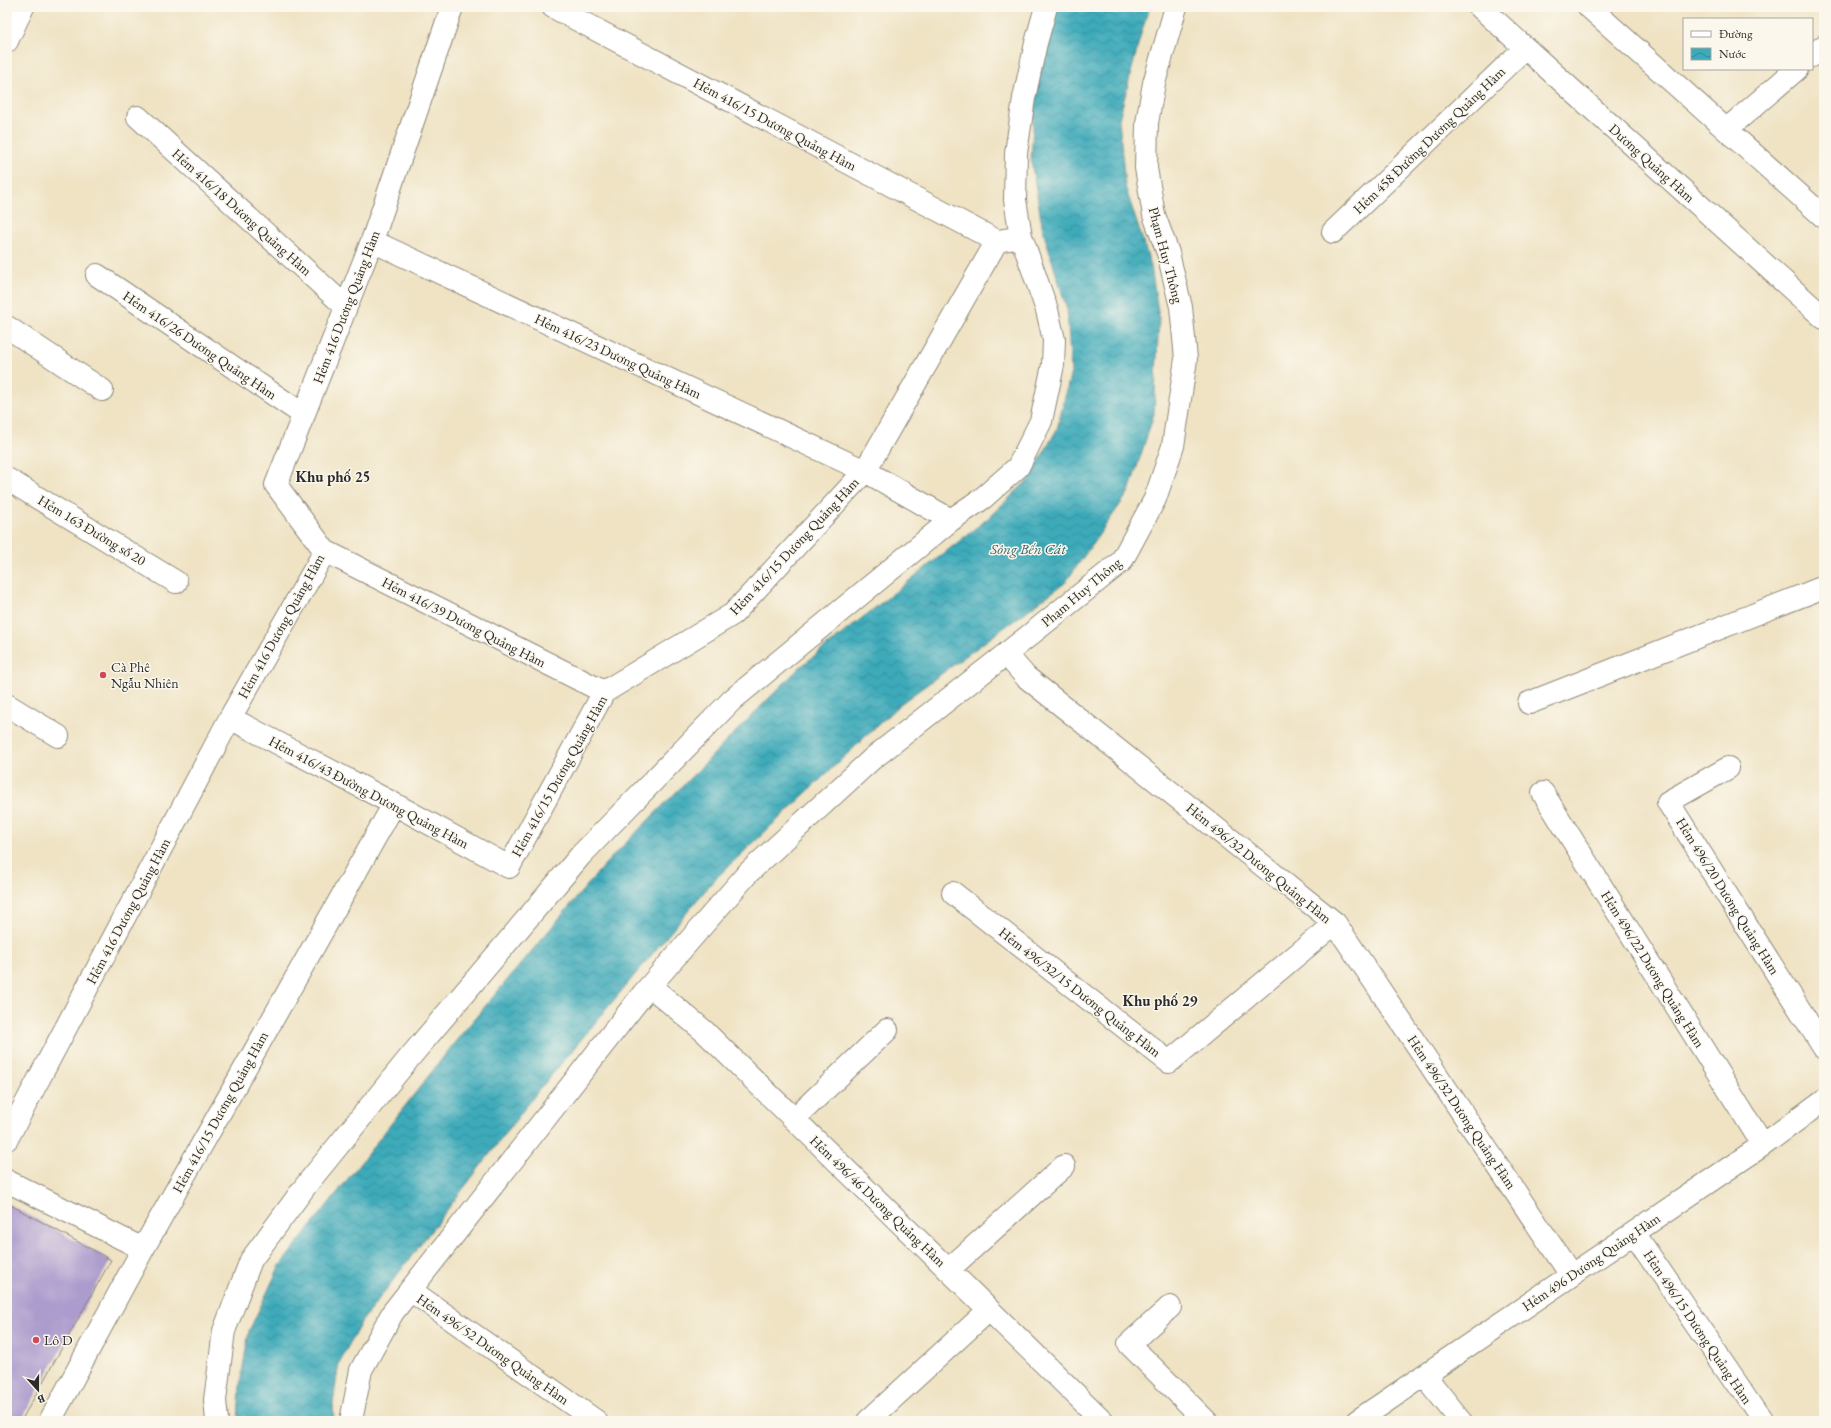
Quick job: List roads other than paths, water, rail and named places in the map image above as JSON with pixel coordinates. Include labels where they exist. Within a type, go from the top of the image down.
[{"type":"street","points":[[7,41],[23,7]]},
{"type":"street","name":"Hẻm 416 Dương Quảng Hàm","points":[[7,1139],[230,718],[325,551],[276,485],[372,241],[452,7]]},
{"type":"street","name":"Hẻm 416/15 Dương Quảng Hàm","points":[[509,867],[604,692],[734,614],[865,471],[997,241],[552,7]]},
{"type":"street","points":[[217,1421],[215,1400],[224,1331],[251,1260],[307,1184],[410,1057],[581,855],[732,700],[951,520],[984,498],[1018,466],[1041,421],[1054,365],[1054,340],[1047,310],[1022,236],[1015,200],[1016,153],[1026,90],[1036,43],[1046,7]]},
{"type":"street","name":"Phạm Huy Thông","points":[[351,1421],[361,1370],[393,1312],[650,986],[748,873],[872,759],[1121,562],[1155,499],[1173,446],[1186,359],[1180,308],[1168,253],[1154,215],[1146,168],[1147,123],[1154,83],[1176,7]]},
{"type":"street","name":"Dương Quảng Hàm","points":[[1480,7],[1824,318]]},
{"type":"street","points":[[1590,7],[1824,218]]},
{"type":"street","points":[[1813,55],[1824,46]]},
{"type":"street","name":"Hẻm 458 Đường Dương Quảng Hàm","points":[[1333,232],[1525,48]]},
{"type":"street","points":[[1727,129],[1796,70]]},
{"type":"street","name":"Hẻm 416/18 Dương Quảng Hàm","points":[[138,117],[346,307]]},
{"type":"street","points":[[997,241],[1022,236]]},
{"type":"street","name":"Hẻm 416/23 Dương Quảng Hàm","points":[[372,241],[865,471],[951,520]]},
{"type":"street","name":"Hẻm 416/26 Dương Quảng Hàm","points":[[97,275],[304,415]]},
{"type":"street","points":[[7,327],[102,390]]},
{"type":"street","name":"Hẻm 163 Đường số 20","points":[[7,479],[176,582]]},
{"type":"street","name":"Hẻm 416/39 Dương Quảng Hàm","points":[[325,551],[604,692]]},
{"type":"street","points":[[1529,703],[1824,586]]},
{"type":"street","name":"Hẻm 496/32 Dương Quảng Hàm","points":[[1006,654],[1026,677],[1335,923],[1571,1275]]},
{"type":"street","points":[[7,705],[58,736]]},
{"type":"street","name":"Hẻm 416/43 Đường Dương Quảng Hàm","points":[[230,718],[394,804],[509,867]]},
{"type":"street","name":"Hẻm 496/20 Dương Quảng Hàm","points":[[1728,768],[1668,802],[1824,1048]]},
{"type":"street","name":"Hẻm 496/22 Dương Quảng Hàm","points":[[1543,793],[1763,1145]]},
{"type":"street","name":"Hẻm 416/15 Dương Quảng Hàm","points":[[50,1421],[143,1249],[394,804]]},
{"type":"street","name":"Hẻm 496/32/15 Dương Quảng Hàm","points":[[953,892],[1169,1062],[1335,923]]},
{"type":"street","name":"Hẻm 496/46 Dương Quảng Hàm","points":[[650,986],[704,1032],[1103,1421]]},
{"type":"street","points":[[794,1119],[887,1030]]},
{"type":"street","name":"Hẻm 496 Dương Quảng Hàm","points":[[1357,1421],[1763,1145],[1823,1102]]},
{"type":"street","points":[[948,1270],[1064,1166]]},
{"type":"street","points":[[7,1181],[143,1249]]},
{"type":"street","name":"Hẻm 496/15 Dương Quảng Hàm","points":[[1634,1233],[1763,1421]]},
{"type":"street","name":"Hẻm 496/52 Dương Quảng Hàm","points":[[410,1290],[596,1421]]},
{"type":"street","points":[[1170,1307],[1129,1344],[1206,1421]]},
{"type":"street","points":[[868,1421],[989,1310]]},
{"type":"street","points":[[1424,1375],[1461,1421]]},
{"type":"water","name":"Sông Bến Cát","points":[[1058,7],[1150,7],[1142,30],[1119,119],[1125,186],[1151,266],[1159,318],[1154,414],[1129,492],[1065,583],[899,705],[713,881],[535,1095],[362,1321],[339,1363],[333,1403],[334,1421],[238,1421],[240,1385],[249,1331],[279,1267],[455,1042],[605,864],[799,668],[987,519],[1029,479],[1057,429],[1071,372],[1067,309],[1043,231],[1031,160],[1035,91],[1050,26]]},
{"type":"place","name":"Cà Phê Ngẫu Nhiên","points":[[103,675]]},
{"type":"place","name":"Lô D","points":[[36,1340]]},
{"type":"district","name":"Khu phố 25","points":[[333,477]]},
{"type":"district","name":"Khu phố 29","points":[[1160,1001]]}]
